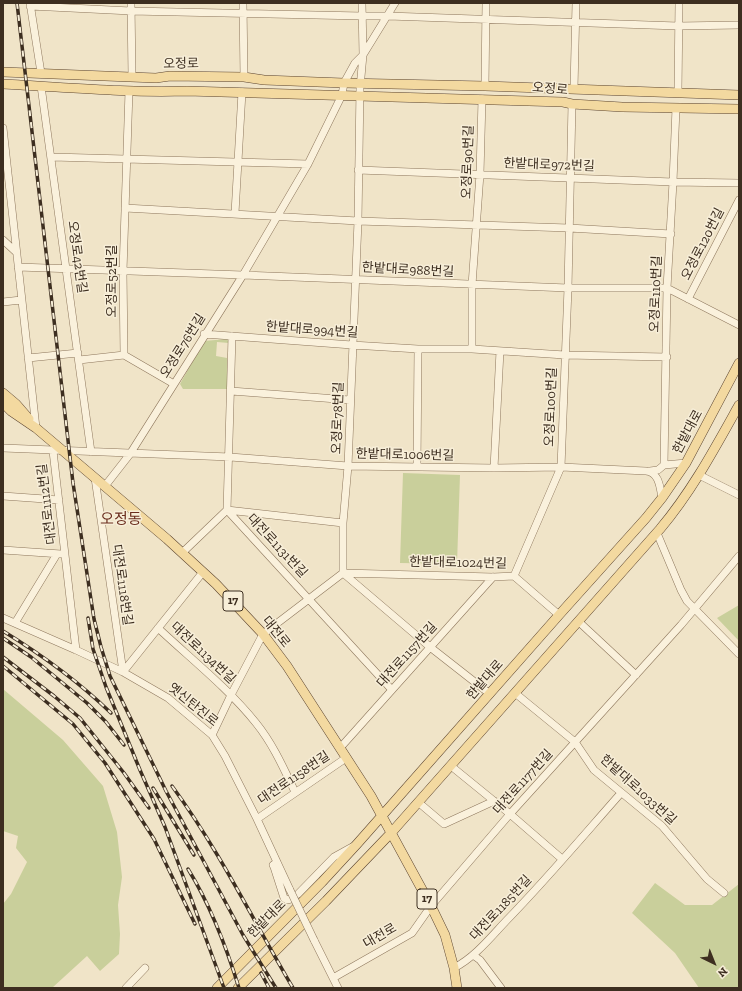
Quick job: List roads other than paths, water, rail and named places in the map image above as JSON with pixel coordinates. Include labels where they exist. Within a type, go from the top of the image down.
[{"type":"main road","name":"오정로","points":[[3,72],[156,78],[170,76],[244,78],[360,84],[485,86],[739,95]]},
{"type":"main road","name":"오정로","points":[[3,84],[129,90],[342,94],[563,102],[572,104],[676,108],[739,109]]},
{"type":"main road","name":"한밭대로","points":[[216,988],[322,882],[357,844],[558,615],[646,518],[662,498],[686,462],[739,363]]},
{"type":"main road","name":"대전로","points":[[3,393],[16,404],[36,428]]},
{"type":"main road","name":"대전로","points":[[3,403],[11,411],[36,428],[182,553],[220,588],[263,634],[287,666],[371,796],[382,816],[445,935],[454,968],[457,988]]},
{"type":"main road","points":[[238,988],[326,901],[391,833],[657,533],[677,509],[699,475],[739,405]]},
{"type":"street","points":[[243,3],[244,78]]},
{"type":"street","points":[[360,95],[363,55],[362,3]]},
{"type":"street","name":"오정로76번길","points":[[105,486],[130,454],[242,275],[308,164],[342,94],[344,83],[354,63],[363,55],[395,3]]},
{"type":"street","points":[[485,86],[486,3]]},
{"type":"street","points":[[574,89],[576,3]]},
{"type":"street","points":[[678,92],[679,3]]},
{"type":"street","points":[[41,73],[30,4],[131,7],[243,13],[388,16],[678,26],[739,25]]},
{"type":"street","points":[[131,7],[132,76]]},
{"type":"street","name":"오정로42번길","points":[[41,86],[52,157],[91,452]]},
{"type":"street","name":"오정로52번길","points":[[124,355],[123,271],[129,90]]},
{"type":"street","points":[[235,213],[242,92]]},
{"type":"street","name":"오정로78번길","points":[[343,573],[343,523],[348,466],[352,345],[356,280],[360,95]]},
{"type":"street","name":"오정로90번길","points":[[472,349],[472,285],[478,226],[482,99]]},
{"type":"street","name":"오정로100번길","points":[[514,576],[561,467],[564,355],[568,288],[572,104]]},
{"type":"street","name":"오정로110번길","points":[[664,465],[667,288],[674,182],[676,108]]},
{"type":"street","points":[[3,128],[4,156],[36,428]]},
{"type":"street","points":[[52,157],[308,164]]},
{"type":"street","name":"한밭대로972번길","points":[[358,170],[674,182],[739,183]]},
{"type":"street","name":"오정로120번길","points":[[688,298],[739,200]]},
{"type":"street","points":[[125,208],[277,215],[358,221],[569,228],[671,234]]},
{"type":"street","points":[[3,240],[16,252]]},
{"type":"street","name":"한밭대로988번길","points":[[18,267],[472,285],[568,288],[667,288],[739,325]]},
{"type":"street","points":[[3,302],[21,300]]},
{"type":"street","name":"한밭대로994번길","points":[[204,334],[418,349],[472,349],[564,355],[667,357]]},
{"type":"street","points":[[182,553],[227,510],[230,457],[232,336]]},
{"type":"street","points":[[417,467],[418,349]]},
{"type":"street","points":[[494,468],[500,352]]},
{"type":"street","points":[[28,358],[124,355],[174,384]]},
{"type":"street","points":[[231,391],[350,400]]},
{"type":"street","name":"한밭대로1006번길","points":[[3,448],[230,457],[348,466],[494,468],[561,467],[650,471]]},
{"type":"street","name":"대전로1112번길","points":[[53,451],[76,650]]},
{"type":"street","points":[[650,471],[658,470],[664,465],[686,462]]},
{"type":"street","points":[[650,471],[654,473],[658,479],[662,498]]},
{"type":"street","points":[[699,475],[739,495]]},
{"type":"street","name":"대전로1118번길","points":[[95,478],[122,672]]},
{"type":"street","points":[[3,497],[59,500]]},
{"type":"street","name":"대전로1131번길","points":[[227,510],[343,523]]},
{"type":"street","name":"대전로1131번길","points":[[227,510],[309,598]]},
{"type":"street","points":[[657,533],[681,590],[694,609],[739,654]]},
{"type":"street","name":"대전로1112번길","points":[[3,550],[65,554]]},
{"type":"street","name":"대전로1112번길","points":[[15,623],[57,554]]},
{"type":"street","name":"대전로1177번길","points":[[431,906],[510,814],[636,675],[739,556]]},
{"type":"street","name":"대전로1134번길","points":[[122,672],[203,572]]},
{"type":"street","points":[[212,736],[263,634],[343,573],[430,647],[490,694]]},
{"type":"street","name":"한밭대로1024번길","points":[[343,573],[493,577],[514,576],[558,615]]},
{"type":"street","name":"대전로1157번길","points":[[340,748],[493,577]]},
{"type":"street","points":[[309,598],[392,690]]},
{"type":"street","name":"옛신탄진로","points":[[3,618],[122,672],[168,698],[212,736],[225,756],[257,819],[333,978]]},
{"type":"street","points":[[578,621],[636,675]]},
{"type":"street","name":"대전로1134번길","points":[[158,628],[231,696],[257,724],[277,755],[295,792]]},
{"type":"street","name":"한밭대로1033번길","points":[[515,693],[575,742],[594,770],[662,826],[707,879],[724,893]]},
{"type":"street","name":"대전로1158번길","points":[[257,819],[346,758]]},
{"type":"street","points":[[451,766],[562,859]]},
{"type":"street","name":"대전로1185번길","points":[[454,968],[473,955],[524,902],[621,793]]},
{"type":"street","points":[[418,802],[444,824],[494,801]]},
{"type":"street","points":[[277,862],[273,865],[284,898],[287,900],[298,894],[334,857],[357,844]]},
{"type":"street","name":"대전로","points":[[333,978],[412,933],[431,906]]},
{"type":"street","points":[[473,955],[480,960],[500,988]]},
{"type":"street","points":[[126,988],[145,968]]},
{"type":"street","points":[[333,978],[338,988]]},
{"type":"railway","points":[[17,3],[73,483],[94,619],[101,647],[110,676],[166,791],[243,935],[276,988]]},
{"type":"railway","points":[[88,618],[93,649],[106,687],[165,827],[224,988]]},
{"type":"railway","points":[[3,631],[32,649],[59,669],[86,690],[111,713]]},
{"type":"railway","points":[[3,638],[31,657],[87,703],[106,722],[124,745]]},
{"type":"railway","points":[[3,657],[80,718],[124,773],[149,808]]},
{"type":"railway","points":[[3,666],[73,724],[105,763],[154,839],[195,924]]},
{"type":"railway","points":[[172,786],[189,810],[220,860],[293,988]]},
{"type":"railway","points":[[153,788],[194,855]]},
{"type":"railway","points":[[188,869],[204,897],[217,927],[239,988]]},
{"type":"railway","points":[[261,973],[269,988]]},
{"type":"district","name":"오정동","points":[[121,520]]}]
